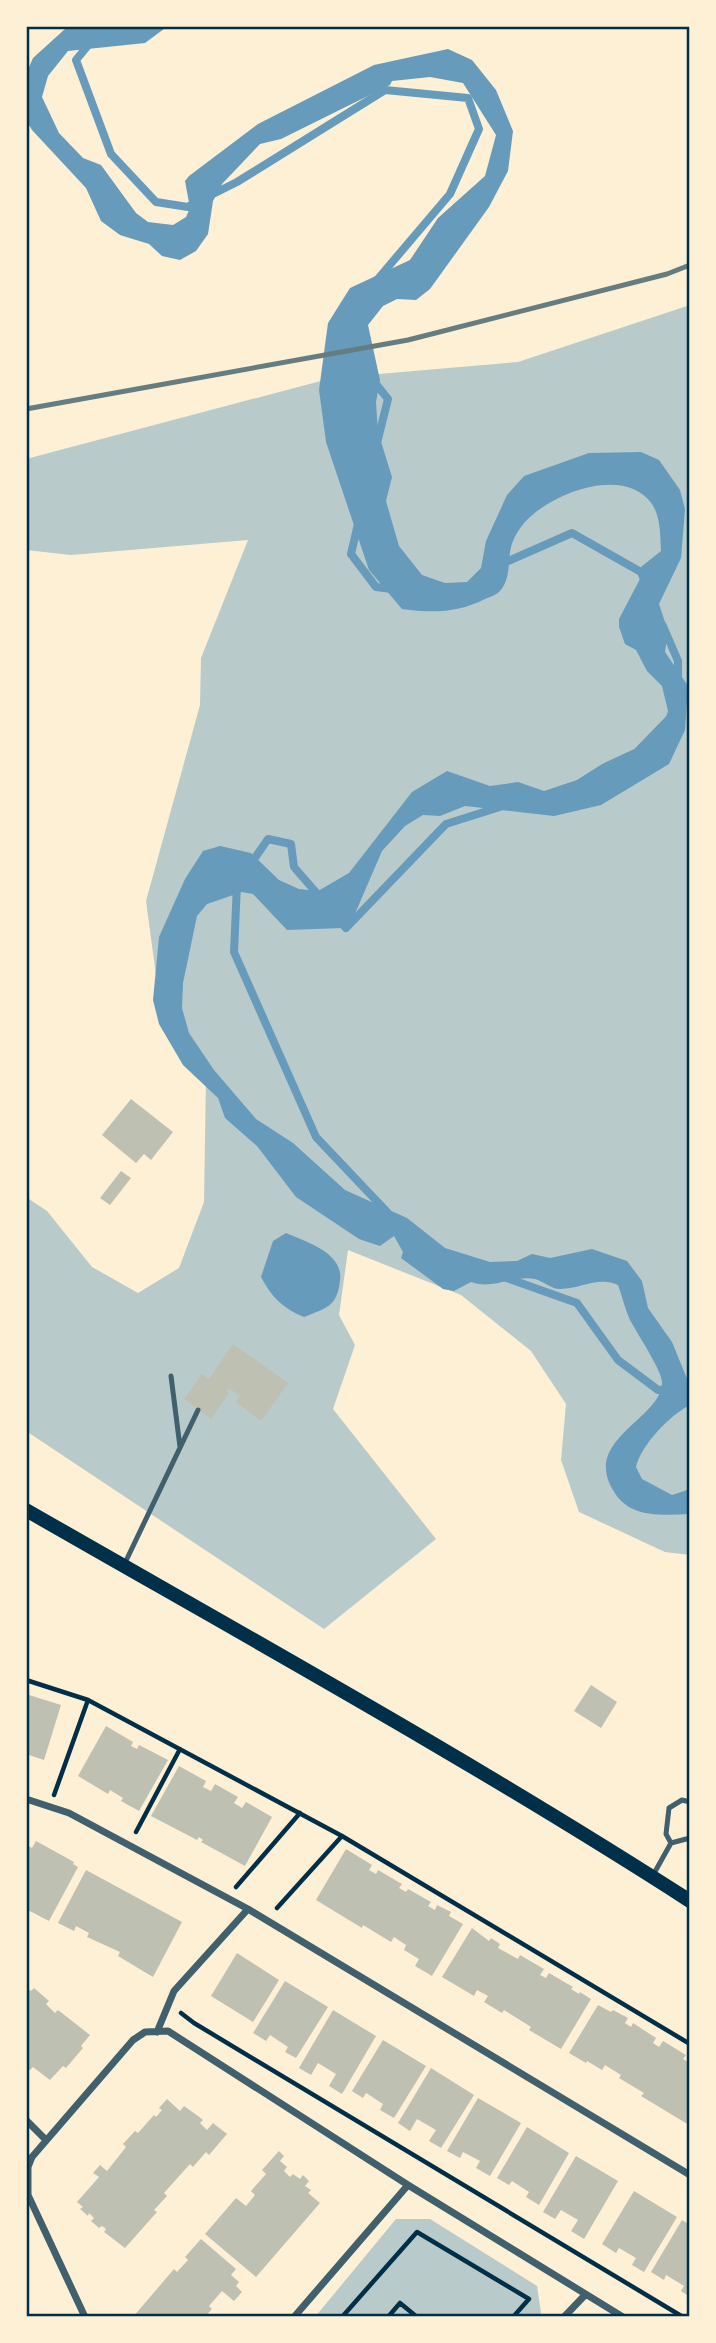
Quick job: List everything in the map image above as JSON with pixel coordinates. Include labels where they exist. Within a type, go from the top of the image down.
[{"type":"main road","points":[[27,1513],[382,1712],[690,1901]]},
{"type":"street","points":[[26,1799],[69,1814],[248,1909],[690,2175]]},
{"type":"street","points":[[157,2032],[174,1991],[248,1909]]},
{"type":"street","points":[[85,2317],[28,2195],[28,2167],[32,2157],[46,2140],[133,2040],[145,2032],[168,2031],[408,2185],[623,2317]]},
{"type":"street","points":[[26,2120],[46,2140]]},
{"type":"street","points":[[293,2317],[408,2185]]},
{"type":"street","points":[[564,2317],[585,2295]]},
{"type":"lane","points":[[171,1376],[180,1447]]},
{"type":"lane","points":[[124,1565],[198,1410]]},
{"type":"lane","points":[[671,1843],[666,1834],[669,1808],[682,1800],[690,1802]]},
{"type":"lane","points":[[652,1877],[671,1843],[690,1838]]},
{"type":"path","points":[[26,1680],[88,1700],[342,1836],[690,2044]]},
{"type":"path","points":[[50,1807],[88,1700]]},
{"type":"path","points":[[129,1846],[180,1749]]},
{"type":"path","points":[[226,1898],[299,1813]]},
{"type":"path","points":[[266,1920],[342,1836]]},
{"type":"path","points":[[169,2003],[194,2023],[683,2317]]},
{"type":"path","points":[[342,2317],[417,2232],[529,2299],[513,2317]]},
{"type":"path","points":[[388,2317],[400,2302],[417,2317]]},
{"type":"shaded area","points":[[690,305],[690,1555],[665,1552],[579,1512],[561,1460],[566,1404],[531,1351],[461,1295],[348,1250],[339,1315],[355,1345],[333,1409],[436,1539],[324,1629],[26,1431],[26,1197],[47,1211],[92,1267],[138,1293],[179,1268],[204,1202],[206,1077],[158,990],[146,901],[200,705],[201,658],[248,540],[71,555],[26,550],[26,459],[332,378],[518,362]]},
{"type":"shaded area","points":[[396,2219],[430,2219],[537,2286],[541,2313],[537,2317],[315,2317]]},
{"type":"water","points":[[72,26],[107,26],[117,29],[125,26],[168,26],[145,43],[68,51],[48,76],[42,97],[59,133],[83,158],[101,165],[136,213],[148,222],[173,225],[186,217],[190,208],[185,181],[258,124],[374,65],[448,49],[472,60],[496,90],[513,131],[508,171],[489,207],[430,289],[416,300],[397,299],[383,306],[368,325],[380,380],[376,402],[378,432],[392,477],[386,501],[399,546],[422,575],[445,583],[467,582],[481,568],[486,541],[507,495],[524,476],[589,453],[641,452],[659,460],[680,490],[685,509],[681,558],[659,604],[668,631],[665,652],[688,686],[685,730],[669,764],[601,805],[554,816],[465,806],[440,816],[423,815],[405,826],[382,851],[354,916],[343,928],[287,930],[253,894],[242,892],[207,904],[197,916],[183,983],[182,1008],[189,1033],[214,1070],[256,1119],[293,1143],[345,1190],[407,1218],[445,1248],[490,1262],[517,1261],[532,1254],[550,1258],[592,1249],[627,1261],[642,1281],[648,1308],[672,1342],[690,1386],[690,1405],[657,1432],[644,1449],[636,1467],[642,1479],[672,1495],[690,1489],[690,1514],[668,1515],[637,1511],[620,1499],[606,1472],[608,1457],[615,1443],[650,1407],[659,1395],[662,1382],[654,1361],[630,1320],[618,1285],[596,1282],[560,1289],[527,1278],[487,1284],[471,1282],[454,1291],[443,1289],[401,1258],[403,1252],[394,1236],[380,1246],[359,1239],[296,1197],[257,1146],[225,1118],[218,1098],[183,1065],[159,1024],[153,1000],[159,937],[185,879],[203,851],[220,846],[251,853],[279,880],[299,889],[318,891],[349,873],[412,792],[447,771],[490,786],[518,782],[544,791],[577,780],[599,766],[620,763],[649,744],[663,726],[668,711],[662,686],[647,671],[636,650],[625,644],[619,619],[640,579],[641,567],[661,551],[660,527],[655,509],[639,492],[623,486],[604,485],[565,495],[532,515],[520,529],[511,547],[506,580],[498,593],[475,604],[455,609],[402,609],[369,570],[326,442],[319,390],[328,323],[350,288],[410,260],[438,218],[485,176],[496,135],[463,83],[430,77],[392,81],[390,85],[281,139],[260,144],[222,184],[213,201],[208,234],[196,251],[180,260],[162,256],[149,244],[120,235],[101,221],[86,188],[32,130],[26,120],[26,74],[33,58],[65,29]]},
{"type":"water","points":[[286,1233],[322,1250],[336,1263],[340,1271],[338,1290],[333,1301],[324,1309],[304,1317],[278,1301],[261,1277],[273,1241]]},
{"type":"building","points":[[131,1099],[173,1132],[151,1160],[144,1154],[136,1163],[102,1135]]},
{"type":"building","points":[[121,1171],[131,1178],[110,1205],[100,1198]]},
{"type":"building","points":[[233,1344],[288,1383],[261,1421],[236,1402],[240,1396],[229,1388],[226,1391],[229,1393],[211,1419],[184,1399],[202,1374],[209,1379]]},
{"type":"building","points":[[591,1685],[617,1702],[601,1728],[574,1711]]},
{"type":"building","points":[[26,1694],[61,1705],[44,1760],[26,1754]]},
{"type":"building","points":[[106,1726],[133,1742],[131,1746],[137,1749],[139,1745],[168,1760],[139,1811],[121,1801],[123,1798],[110,1790],[108,1794],[78,1776]]},
{"type":"building","points":[[179,1766],[206,1781],[203,1787],[211,1791],[215,1784],[238,1797],[234,1803],[242,1808],[246,1802],[272,1817],[245,1866],[201,1842],[203,1840],[199,1837],[197,1840],[151,1816]]},
{"type":"building","points":[[36,1841],[74,1862],[78,1867],[49,1921],[26,1909],[26,1845],[32,1848]]},
{"type":"building","points":[[346,1849],[372,1865],[369,1870],[376,1874],[378,1870],[402,1884],[399,1888],[406,1892],[408,1889],[431,1902],[428,1906],[435,1910],[437,1905],[451,1912],[449,1916],[463,1924],[432,1976],[415,1966],[419,1959],[404,1950],[406,1945],[394,1937],[391,1942],[316,1900]]},
{"type":"building","points":[[86,1870],[182,1922],[153,1977],[118,1956],[120,1952],[87,1937],[89,1933],[76,1926],[74,1931],[58,1923]]},
{"type":"building","points":[[472,1928],[489,1941],[491,1938],[500,1944],[498,1948],[518,1959],[520,1955],[544,1969],[540,1975],[546,1978],[549,1973],[591,1999],[561,2049],[529,2030],[531,2027],[504,2010],[502,2013],[484,2002],[488,1996],[477,1990],[474,1996],[442,1977]]},
{"type":"building","points":[[237,1953],[279,1980],[253,2022],[211,1996]]},
{"type":"building","points":[[285,1981],[328,2007],[296,2058],[285,2052],[288,2047],[270,2035],[266,2041],[253,2033]]},
{"type":"building","points":[[26,1987],[31,1991],[34,1988],[49,2001],[46,2004],[55,2013],[58,2010],[90,2035],[66,2068],[63,2066],[50,2080],[33,2067],[30,2070],[26,2067]]},
{"type":"building","points":[[598,2005],[628,2018],[625,2023],[631,2027],[633,2023],[656,2038],[653,2043],[659,2047],[663,2041],[686,2055],[683,2059],[690,2063],[689,2125],[641,2096],[644,2093],[619,2078],[621,2075],[605,2065],[602,2070],[569,2053]]},
{"type":"building","points":[[333,2010],[376,2036],[342,2094],[329,2086],[336,2074],[318,2063],[311,2075],[299,2068]]},
{"type":"building","points":[[383,2040],[426,2066],[394,2118],[380,2110],[383,2104],[366,2093],[363,2098],[352,2091]]},
{"type":"building","points":[[431,2068],[474,2095],[441,2148],[429,2141],[436,2130],[417,2119],[410,2131],[398,2123]]},
{"type":"building","points":[[478,2098],[521,2123],[490,2176],[476,2168],[480,2161],[463,2152],[460,2158],[447,2151]]},
{"type":"building","points":[[167,2099],[180,2111],[184,2106],[198,2116],[203,2120],[200,2123],[207,2130],[213,2123],[227,2134],[209,2155],[206,2152],[193,2167],[190,2164],[164,2193],[167,2196],[154,2210],[157,2212],[125,2248],[104,2232],[106,2229],[102,2226],[99,2228],[91,2221],[94,2218],[80,2209],[83,2207],[77,2202],[99,2177],[93,2173],[100,2165],[107,2171],[126,2147],[123,2144],[135,2131],[138,2133],[154,2115],[156,2117],[162,2110],[159,2108]]},
{"type":"building","points":[[527,2127],[569,2153],[539,2205],[526,2197],[529,2192],[512,2181],[509,2185],[497,2178]]},
{"type":"building","points":[[279,2151],[284,2156],[280,2161],[287,2167],[284,2171],[290,2177],[293,2174],[300,2179],[303,2175],[309,2181],[305,2186],[311,2190],[308,2193],[320,2203],[256,2277],[205,2234],[236,2198],[246,2206],[255,2195],[251,2191],[266,2174],[262,2170]]},
{"type":"building","points":[[576,2156],[618,2181],[584,2239],[571,2231],[578,2220],[561,2210],[555,2219],[543,2212]]},
{"type":"building","points":[[634,2191],[677,2217],[644,2272],[632,2265],[636,2258],[619,2248],[616,2253],[602,2244]]},
{"type":"building","points":[[682,2220],[690,2225],[690,2297],[681,2291],[684,2286],[666,2275],[664,2280],[651,2272]]},
{"type":"building","points":[[201,2239],[236,2269],[231,2275],[239,2282],[236,2286],[242,2292],[234,2301],[222,2291],[209,2306],[212,2309],[205,2317],[133,2317],[174,2269],[177,2272],[188,2260],[185,2257]]},
{"type":"waterway","points":[[104,26],[76,60],[111,154],[156,202],[188,207],[198,201]]},
{"type":"waterway","points":[[209,196],[237,182],[385,90],[468,98],[479,129],[450,194],[377,280]]},
{"type":"waterway","points":[[372,379],[388,399],[377,443]]},
{"type":"waterway","points":[[358,524],[351,554],[376,587],[392,589]]},
{"type":"waterway","points":[[499,565],[572,533],[641,572],[645,582]]},
{"type":"waterway","points":[[663,626],[678,661],[678,680]]},
{"type":"waterway","points":[[603,768],[637,752],[670,718]]},
{"type":"waterway","points":[[339,920],[346,928],[446,824],[503,806]]},
{"type":"waterway","points":[[250,865],[268,839],[291,844],[294,867],[320,897]]},
{"type":"waterway","points":[[237,884],[234,952],[316,1137],[388,1213]]},
{"type":"waterway","points":[[504,1277],[577,1303],[618,1360],[658,1390],[690,1387]]},
{"type":"railway","points":[[26,409],[408,340],[667,274],[690,265]]}]
